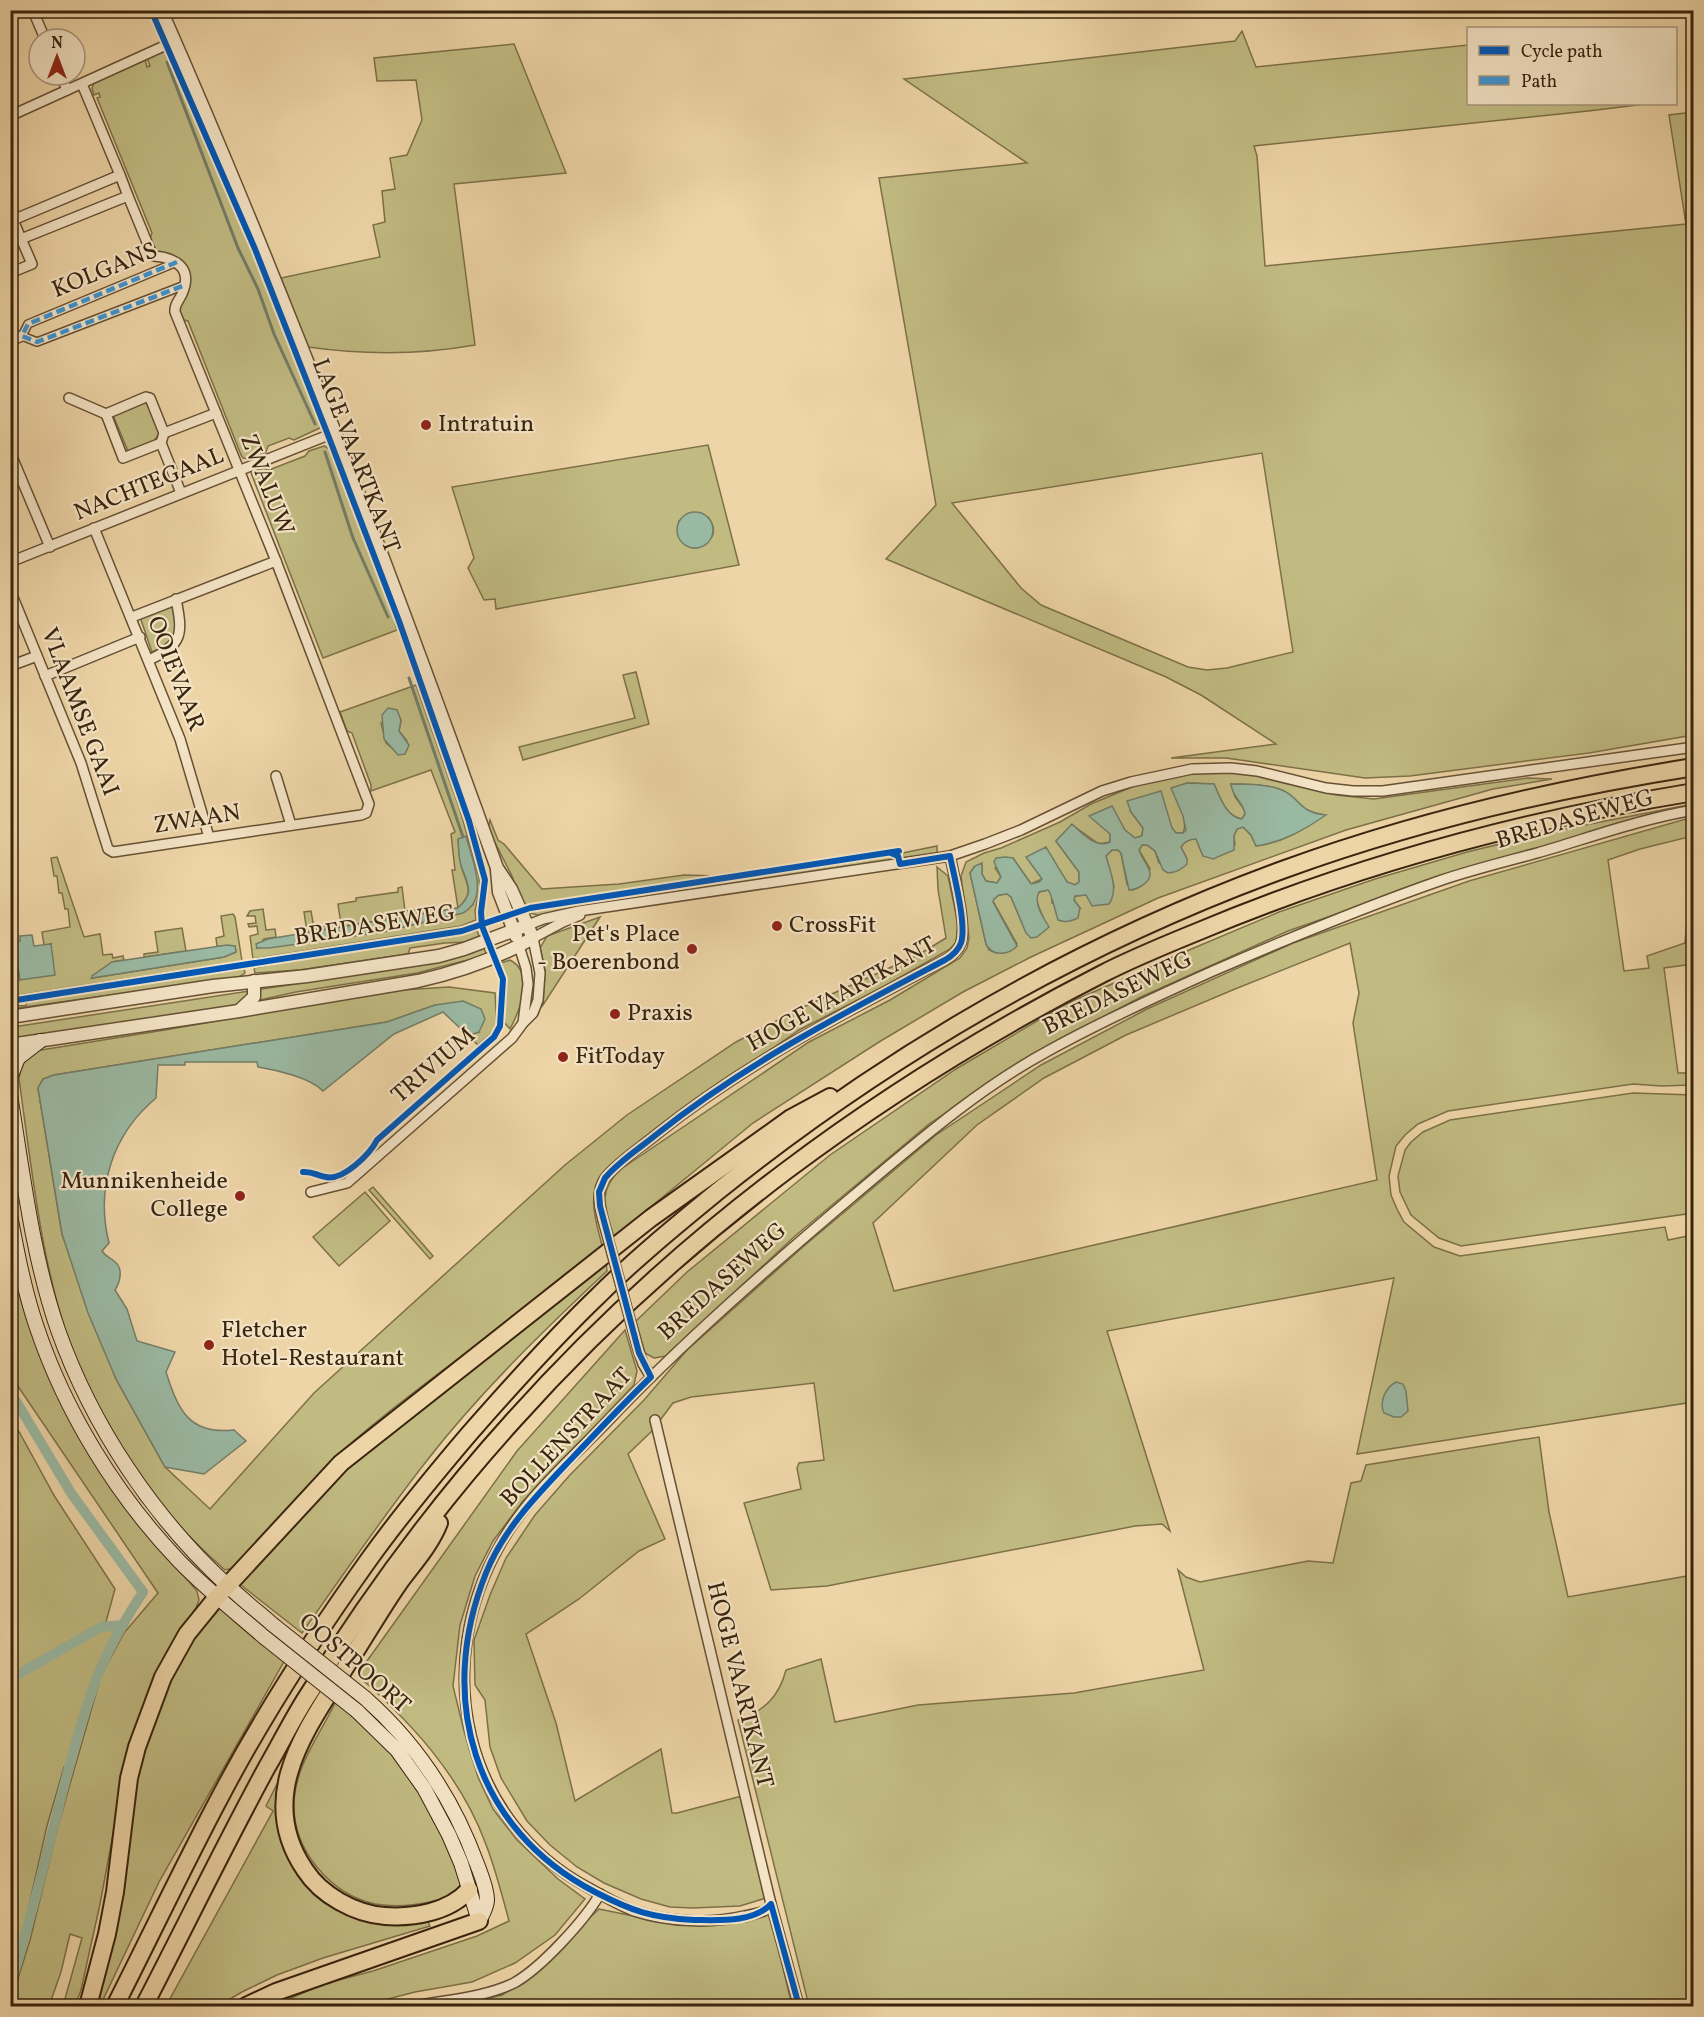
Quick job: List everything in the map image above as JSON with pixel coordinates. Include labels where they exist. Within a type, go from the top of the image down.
[{"type":"highway","points":[[87,2007],[107,1934],[115,1892],[129,1778],[136,1747],[163,1677],[187,1634],[222,1591],[341,1463],[633,1232],[791,1118],[894,1063],[1028,983],[1176,913],[1281,871],[1428,823],[1518,800],[1694,767]]},
{"type":"highway","points":[[144,2007],[245,1808],[304,1700],[418,1536],[511,1423],[576,1354],[714,1227],[809,1153],[904,1087],[1002,1028],[1105,972],[1290,895],[1438,847],[1523,825],[1694,792]]},
{"type":"highway","points":[[115,2007],[221,1796],[285,1683],[372,1555],[440,1468],[517,1379],[601,1292],[682,1221],[762,1157],[894,1063]]},
{"type":"highway","points":[[451,1495],[437,1529],[392,1594],[317,1713],[296,1752],[288,1774],[284,1809],[289,1842],[308,1875],[329,1895],[355,1909],[383,1916],[412,1915],[433,1911],[460,1900],[469,1890]]},
{"type":"highway","points":[[246,2007],[276,1992],[479,1921]]},
{"type":"main road","points":[[10,1078],[18,1058],[40,1041]]},
{"type":"main road","name":"OOSTPOORT","points":[[10,1095],[30,1222],[39,1263],[58,1330],[104,1430],[126,1465],[165,1518],[222,1591],[264,1637],[357,1711],[397,1750],[424,1788],[449,1835],[461,1863],[479,1921]]},
{"type":"main road","name":"OOSTPOORT","points":[[10,1215],[18,1261],[36,1324],[65,1398],[111,1476],[180,1562],[272,1624],[365,1698],[406,1740],[426,1765],[468,1841],[484,1884],[487,1901],[479,1921]]},
{"type":"street","points":[[30,10],[34,13],[40,27]]},
{"type":"street","name":"LAGE VAARTKANT","points":[[161,10],[243,199],[336,432],[455,748],[497,868],[511,890],[533,938]]},
{"type":"street","points":[[87,82],[175,41]]},
{"type":"street","points":[[10,116],[74,87]]},
{"type":"street","points":[[83,87],[151,252],[154,256],[170,258],[177,262],[184,271],[185,285]]},
{"type":"street","points":[[10,273],[32,264],[12,216],[120,175]]},
{"type":"street","points":[[21,239],[128,195]]},
{"type":"street","name":"KOLGANS","points":[[10,341],[22,336],[28,324],[177,262]]},
{"type":"street","name":"KOLGANS","points":[[22,336],[37,342],[185,285]]},
{"type":"street","name":"ZWALUW","points":[[185,285],[175,306],[175,312],[276,561],[369,804],[368,809]]},
{"type":"street","points":[[106,414],[146,397],[150,398],[164,433],[161,443],[181,493]]},
{"type":"street","points":[[69,398],[106,414],[123,458],[161,443]]},
{"type":"street","points":[[164,433],[216,413]]},
{"type":"street","name":"NACHTEGAAL","points":[[10,562],[336,432]]},
{"type":"street","points":[[10,452],[50,547]]},
{"type":"street","name":"OOIEVAAR","points":[[94,528],[180,739],[209,837]]},
{"type":"street","points":[[132,617],[276,561]]},
{"type":"street","name":"VLAAMSE GAAI","points":[[10,590],[81,764],[108,849]]},
{"type":"street","points":[[148,660],[169,650],[178,638],[181,623],[176,599]]},
{"type":"street","points":[[45,676],[140,637]]},
{"type":"street","points":[[10,666],[37,656]]},
{"type":"street","name":"BREDASEWEG","points":[[10,1017],[439,956],[464,950],[561,914],[950,856],[1012,834],[1102,791],[1131,782],[1192,769],[1240,769],[1326,788],[1353,791],[1383,790],[1694,747]]},
{"type":"street","points":[[276,776],[291,825]]},
{"type":"street","name":"ZWAAN","points":[[108,849],[113,852],[361,815],[368,809]]},
{"type":"street","name":"BREDASEWEG","points":[[651,1377],[803,1238],[936,1126],[978,1095],[1043,1053],[1128,1009],[1294,936],[1442,880],[1630,824],[1694,810]]},
{"type":"street","name":"HOGE VAARTKANT","points":[[651,1377],[644,1367],[638,1349],[603,1220],[598,1196],[605,1178],[724,1083],[808,1033],[945,960],[957,950],[961,944],[962,928],[950,856]]},
{"type":"street","name":"LAGE VAARTKANT","points":[[497,868],[499,892],[519,946]]},
{"type":"street","name":"BREDASEWEG","points":[[10,1045],[239,1011],[446,975],[485,962],[563,922],[593,910]]},
{"type":"street","name":"TRIVIUM","points":[[311,1192],[347,1183],[512,1038],[533,1013],[540,987],[539,966],[533,938]]},
{"type":"street","points":[[519,946],[528,984],[523,1023]]},
{"type":"street","points":[[239,1011],[254,997],[254,981]]},
{"type":"street","name":"BOLLENSTRAAT","points":[[651,1377],[534,1497],[511,1527],[495,1554],[483,1580],[473,1612],[465,1655],[468,1726],[476,1756],[494,1797],[523,1837],[565,1875],[632,1910],[665,1919],[726,1920],[764,1912],[771,1904]]},
{"type":"street","name":"HOGE VAARTKANT","points":[[655,1419],[771,1904],[799,2007]]},
{"type":"street","points":[[415,2007],[490,1992],[514,1983],[536,1967],[590,1912],[600,1894]]},
{"type":"shaded area","points":[[1242,31],[1256,67],[1467,45],[1467,105],[1638,105],[1254,146],[1257,156],[1265,266],[1686,224],[1669,115],[1693,112],[1693,735],[1589,753],[1410,776],[1365,778],[1226,758],[1171,758],[1276,744],[1201,695],[1166,677],[886,559],[936,505],[879,178],[1027,163],[904,79],[1235,41]],"holes":[[[1262,453],[1293,652],[1227,668],[1207,670],[1188,667],[1041,605],[1021,588],[952,503]]]},
{"type":"shaded area","points":[[514,44],[566,173],[454,184],[475,345],[433,351],[392,353],[308,347],[281,278],[380,257],[373,225],[385,222],[382,191],[395,189],[390,158],[407,155],[422,120],[416,80],[377,81],[374,58]]},
{"type":"shaded area","points":[[163,51],[168,53],[236,211],[322,427],[294,440],[289,438],[268,446],[266,452],[249,459],[241,455],[188,321],[184,320],[178,308],[188,270],[157,254],[150,238],[152,233],[97,98],[100,97],[99,93],[94,95],[92,88],[94,83],[145,59],[147,67],[150,66],[147,58]]},
{"type":"shaded area","points":[[148,400],[161,431],[154,441],[128,451],[113,415]]},
{"type":"shaded area","points":[[708,445],[739,565],[496,609],[495,599],[484,600],[468,568],[474,558],[452,487]],"holes":[[[708,517],[712,523],[712,536],[701,546],[691,547],[680,539],[679,521]]]},
{"type":"shaded area","points":[[324,446],[330,449],[396,620],[397,630],[323,658],[251,473],[263,468],[269,470]]},
{"type":"shaded area","points":[[695,512],[708,517],[713,530],[708,543],[695,548],[682,543],[677,530],[682,517]]},
{"type":"shaded area","points":[[174,604],[176,620],[172,639],[152,652],[140,617]]},
{"type":"shaded area","points":[[636,672],[649,724],[523,760],[519,747],[635,718],[623,675]]},
{"type":"shaded area","points":[[416,685],[460,810],[479,877],[476,920],[461,926],[253,959],[250,936],[258,934],[257,926],[249,927],[248,924],[256,923],[255,916],[247,916],[250,911],[263,909],[266,930],[275,929],[276,937],[264,939],[257,948],[458,908],[452,870],[455,870],[451,834],[455,832],[431,770],[371,791],[371,785],[352,733],[347,731],[340,712]],"holes":[[[401,720],[399,731],[407,741],[396,751],[386,743],[381,723]],[[458,839],[473,905],[458,908],[468,894],[468,885],[461,865]]]},
{"type":"shaded area","points":[[388,708],[397,710],[401,720],[399,731],[409,745],[405,754],[398,755],[384,739],[382,715]]},
{"type":"shaded area","points":[[1190,773],[1248,773],[1336,795],[1374,799],[1527,778],[1552,779],[1493,789],[1346,830],[1158,898],[1031,957],[963,992],[879,1042],[753,1123],[614,1237],[605,1201],[608,1185],[621,1169],[809,1042],[890,1000],[960,958],[967,948],[969,938],[961,876],[966,862],[1060,822],[1091,804],[1139,784]],"holes":[[[1187,783],[1214,784],[1224,806],[1232,815],[1242,819],[1245,814],[1244,809],[1235,797],[1231,784],[1273,787],[1290,795],[1305,809],[1325,815],[1292,835],[1256,846],[1251,835],[1243,827],[1237,829],[1234,836],[1235,845],[1203,856],[1196,839],[1189,840],[1181,847],[1187,859],[1159,863],[1155,851],[1147,845],[1142,845],[1139,850],[1150,869],[1127,884],[1121,853],[1118,850],[1112,850],[1106,856],[1114,887],[1075,896],[1074,900],[1080,908],[1052,903],[1052,894],[1048,890],[1039,892],[1037,901],[1043,917],[1024,927],[1011,897],[1007,894],[999,895],[993,901],[1017,944],[996,953],[989,950],[970,873],[975,866],[982,866],[982,874],[986,881],[997,883],[1001,877],[995,868],[1013,858],[1031,884],[1058,868],[1067,882],[1075,885],[1079,882],[1079,872],[1056,841],[1072,825],[1099,844],[1110,842],[1110,834],[1120,823],[1135,838],[1142,836],[1143,828],[1131,812],[1172,828],[1176,833],[1183,833],[1185,822],[1172,789]]]},
{"type":"shaded area","points":[[1187,783],[1214,784],[1221,800],[1232,815],[1242,819],[1245,814],[1243,806],[1233,793],[1231,784],[1276,788],[1288,793],[1304,808],[1326,815],[1293,835],[1256,846],[1251,835],[1243,827],[1237,829],[1234,836],[1234,850],[1213,859],[1203,856],[1196,839],[1189,840],[1181,847],[1187,864],[1171,873],[1163,870],[1155,851],[1147,845],[1142,845],[1139,850],[1150,877],[1143,885],[1133,890],[1129,890],[1121,853],[1118,850],[1112,850],[1106,856],[1114,887],[1109,904],[1092,906],[1086,895],[1075,896],[1074,900],[1080,908],[1078,918],[1071,921],[1058,920],[1048,890],[1039,892],[1038,905],[1049,927],[1037,937],[1031,938],[1026,933],[1011,897],[1007,894],[999,895],[993,902],[1017,946],[1005,953],[996,953],[989,948],[986,944],[970,873],[975,866],[982,863],[982,874],[986,881],[997,883],[1001,877],[994,862],[996,858],[1013,858],[1031,884],[1039,882],[1042,879],[1026,857],[1046,847],[1067,882],[1075,885],[1079,882],[1079,872],[1056,841],[1072,824],[1094,842],[1105,844],[1110,842],[1110,834],[1089,816],[1112,806],[1125,830],[1135,838],[1142,836],[1143,828],[1131,812],[1127,801],[1161,791],[1172,828],[1176,833],[1183,833],[1186,830],[1183,816],[1171,788]]},
{"type":"shaded area","points":[[1693,804],[1465,869],[1288,931],[1141,997],[1034,1054],[929,1124],[795,1236],[666,1356],[654,1358],[645,1353],[636,1321],[687,1272],[830,1155],[956,1069],[1064,1005],[1279,912],[1375,879],[1467,852],[1549,832]]},
{"type":"shaded area","points":[[1693,817],[1693,836],[1640,849],[1608,860],[1624,971],[1649,968],[1647,956],[1685,943],[1688,907],[1693,907],[1693,964],[1664,968],[1678,1073],[1693,1073],[1693,1085],[1633,1084],[1448,1111],[1418,1124],[1405,1135],[1396,1146],[1389,1176],[1391,1195],[1404,1222],[1434,1247],[1460,1256],[1665,1227],[1668,1240],[1693,1235],[1693,1402],[1357,1454],[1394,1278],[1107,1331],[1170,1531],[1162,1524],[1135,1526],[827,1586],[771,1590],[744,1503],[801,1489],[797,1468],[799,1463],[824,1460],[814,1383],[691,1397],[673,1403],[652,1431],[628,1454],[665,1539],[639,1551],[579,1599],[526,1634],[556,1723],[575,1801],[661,1749],[672,1813],[742,1796],[766,1898],[740,1906],[670,1907],[641,1899],[604,1883],[577,1867],[550,1845],[527,1821],[501,1778],[490,1747],[485,1700],[475,1685],[474,1640],[506,1558],[535,1515],[569,1476],[644,1400],[687,1350],[804,1246],[936,1135],[1041,1065],[1147,1009],[1293,943],[1469,881]],"holes":[[[1350,943],[1359,993],[1353,1023],[1377,1180],[894,1291],[873,1223],[977,1125],[1044,1078],[1126,1035]]]},
{"type":"shaded area","points":[[490,820],[498,840],[542,889],[619,884],[684,875],[753,877],[868,860],[937,846],[937,854],[540,916],[531,913],[522,905],[512,876],[488,829]]},
{"type":"shaded area","points":[[466,836],[475,867],[477,889],[476,898],[471,907],[463,913],[383,932],[257,948],[256,944],[268,939],[458,908],[469,890],[460,861],[458,839]]},
{"type":"shaded area","points":[[57,857],[84,937],[100,934],[103,955],[112,954],[113,958],[123,956],[124,960],[112,962],[92,978],[224,957],[236,952],[235,946],[217,946],[216,938],[224,936],[221,916],[233,914],[242,961],[19,995],[11,993],[10,942],[14,941],[20,980],[51,944],[44,945],[42,932],[70,927],[68,909],[65,909],[62,893],[59,893],[57,876],[54,876],[51,858]]},
{"type":"shaded area","points":[[937,867],[948,876],[958,924],[956,942],[950,949],[801,1029],[685,1108],[607,1169],[600,1178],[594,1196],[595,1215],[602,1245],[346,1448],[329,1463],[237,1567],[225,1570],[188,1535],[154,1496],[129,1462],[88,1387],[79,1369],[61,1318],[45,1251],[19,1079],[24,1063],[35,1051],[386,991],[449,987],[495,993],[497,1028],[478,1045],[464,1032],[470,1035],[479,1032],[435,1005],[387,1022],[54,1075],[43,1079],[38,1088],[62,1234],[116,1379],[165,1467],[210,1509],[314,1393],[565,1165],[627,1115],[736,1042],[801,1008],[918,955],[946,938]]},
{"type":"shaded area","points":[[402,887],[405,911],[431,908],[431,912],[307,932],[304,912],[311,911],[314,928],[341,924],[338,904],[356,901],[356,898],[398,892],[398,888]]},
{"type":"shaded area","points":[[600,917],[543,1005],[545,970],[540,948],[547,936]]},
{"type":"shaded area","points":[[182,928],[186,951],[144,957],[144,954],[158,952],[155,932]]},
{"type":"shaded area","points":[[477,931],[479,936],[468,942],[410,948],[408,954],[299,970],[255,973],[254,968],[285,962]]},
{"type":"shaded area","points":[[32,935],[34,946],[51,944],[55,975],[20,980],[14,941],[20,941],[20,936]]},
{"type":"shaded area","points":[[227,945],[235,946],[236,952],[224,957],[92,978],[112,962]]},
{"type":"shaded area","points":[[483,947],[487,955],[417,973],[296,992],[232,1006],[11,1038],[10,1029],[13,1027],[427,964],[450,959]]},
{"type":"shaded area","points":[[510,960],[518,966],[524,983],[518,1012],[510,1029],[503,1021],[505,984],[501,963]]},
{"type":"shaded area","points":[[244,969],[245,973],[239,977],[11,1009],[11,1005],[26,1006],[26,1002]]},
{"type":"shaded area","points":[[463,1001],[481,1009],[485,1019],[479,1032],[470,1035],[464,1032],[443,1012],[394,1034],[323,1091],[302,1078],[258,1067],[257,1062],[185,1062],[185,1065],[158,1065],[156,1098],[129,1128],[111,1163],[104,1202],[109,1243],[102,1251],[119,1267],[120,1279],[115,1290],[127,1309],[137,1341],[175,1352],[166,1372],[181,1408],[196,1424],[219,1431],[234,1430],[246,1441],[204,1474],[165,1467],[116,1379],[88,1313],[62,1234],[38,1088],[43,1079],[54,1075],[387,1022],[435,1005]]},
{"type":"shaded area","points":[[1633,1093],[1693,1095],[1693,1213],[1461,1246],[1439,1238],[1411,1215],[1400,1192],[1398,1176],[1405,1150],[1423,1132],[1450,1120]]},
{"type":"shaded area","points":[[373,1187],[433,1256],[430,1259],[369,1190]]},
{"type":"shaded area","points":[[365,1192],[390,1221],[339,1266],[313,1237]]},
{"type":"shaded area","points":[[606,1262],[607,1271],[512,1363],[446,1437],[362,1547],[302,1633],[237,1582],[329,1481]]},
{"type":"shaded area","points":[[10,1270],[14,1272],[16,1284],[54,1388],[86,1448],[167,1556],[197,1591],[199,1600],[168,1653],[124,1775],[100,1904],[81,1990],[75,2006],[63,2006],[82,1938],[70,1934],[61,1972],[49,2006],[11,2006],[11,2001],[30,1940],[58,1826],[101,1676],[124,1633],[158,1593],[11,1376]]},
{"type":"shaded area","points":[[625,1330],[637,1371],[634,1385],[523,1501],[493,1541],[475,1576],[460,1625],[453,1686],[478,1777],[493,1809],[517,1840],[558,1879],[585,1899],[555,1935],[515,1963],[472,1982],[415,1992],[361,2006],[273,2006],[323,1984],[373,1971],[477,1936],[509,1921],[489,1852],[462,1794],[414,1730],[357,1675],[517,1451]]},
{"type":"shaded area","points":[[1396,1382],[1403,1384],[1406,1391],[1408,1411],[1401,1417],[1384,1413],[1382,1404],[1389,1388]]},
{"type":"shaded area","points":[[11,1417],[55,1497],[115,1589],[104,1629],[114,1628],[119,1633],[96,1674],[69,1768],[64,1767],[47,1826],[21,1941],[11,1964]]},
{"type":"shaded area","points":[[1539,1437],[1549,1512],[1568,1597],[1693,1575],[1693,2006],[809,2006],[738,1720],[769,1702],[779,1688],[786,1670],[821,1659],[835,1722],[918,1705],[1074,1693],[1204,1670],[1178,1570],[1186,1577],[1200,1582],[1308,1561],[1333,1563],[1351,1483],[1361,1481],[1366,1465]]},
{"type":"shaded area","points":[[218,1604],[286,1658],[159,1882],[100,2006],[90,2006],[145,1733],[182,1654]]},
{"type":"shaded area","points":[[337,1699],[398,1759],[430,1808],[462,1881],[449,1896],[416,1904],[395,1906],[375,1904],[343,1891],[329,1880],[307,1853],[295,1821],[295,1789],[304,1762]]},
{"type":"shaded area","points":[[288,1762],[283,1835],[336,1903],[426,1918],[430,1926],[323,1958],[277,1975],[218,2006],[166,2006],[273,1811],[266,1806]]},
{"type":"shaded area","points":[[599,1909],[653,1920],[693,1924],[747,1922],[770,1913],[792,2006],[454,2006],[502,1995],[521,1982]]},
{"type":"waterway","points":[[167,62],[238,248],[258,289],[274,334],[315,424]]},
{"type":"waterway","points":[[325,452],[353,538],[388,617]]},
{"type":"waterway","points":[[409,678],[463,837]]},
{"type":"waterway","points":[[10,1391],[71,1493],[143,1592],[116,1637],[94,1685],[71,1759],[22,1948],[10,1985]]},
{"type":"waterway","points":[[10,1679],[101,1627],[123,1625]]},
{"type":"marked path","points":[[177,262],[28,324],[22,336],[37,342],[185,285]]},
{"type":"cycle path","points":[[151,10],[255,249],[399,621],[469,821],[485,880],[481,912],[482,926],[503,979],[500,1026],[494,1037],[377,1140],[362,1159],[348,1171],[333,1177],[303,1172]]},
{"type":"cycle path","points":[[10,1001],[462,931],[530,908],[899,851]]},
{"type":"cycle path","points":[[799,2006],[771,1904],[755,1915],[724,1920],[679,1919],[643,1912],[595,1892],[553,1865],[519,1833],[494,1796],[476,1755],[466,1712],[465,1666],[471,1620],[486,1573],[503,1540],[537,1496],[651,1377],[639,1353],[600,1206],[599,1192],[605,1178],[630,1155],[725,1084],[796,1040],[945,960],[960,946],[961,913],[950,856],[900,864],[898,856],[891,853]]},
{"type":"place","name":"Intratuin","points":[[426,425]]},
{"type":"place","name":"CrossFit","points":[[777,926]]},
{"type":"place","name":"Pet's Place - Boerenbond","points":[[692,949]]},
{"type":"place","name":"Praxis","points":[[615,1014]]},
{"type":"place","name":"FitToday","points":[[563,1057]]},
{"type":"place","name":"Munnikenheide College","points":[[240,1196]]},
{"type":"place","name":"Fletcher Hotel-Restaurant","points":[[209,1345]]}]
